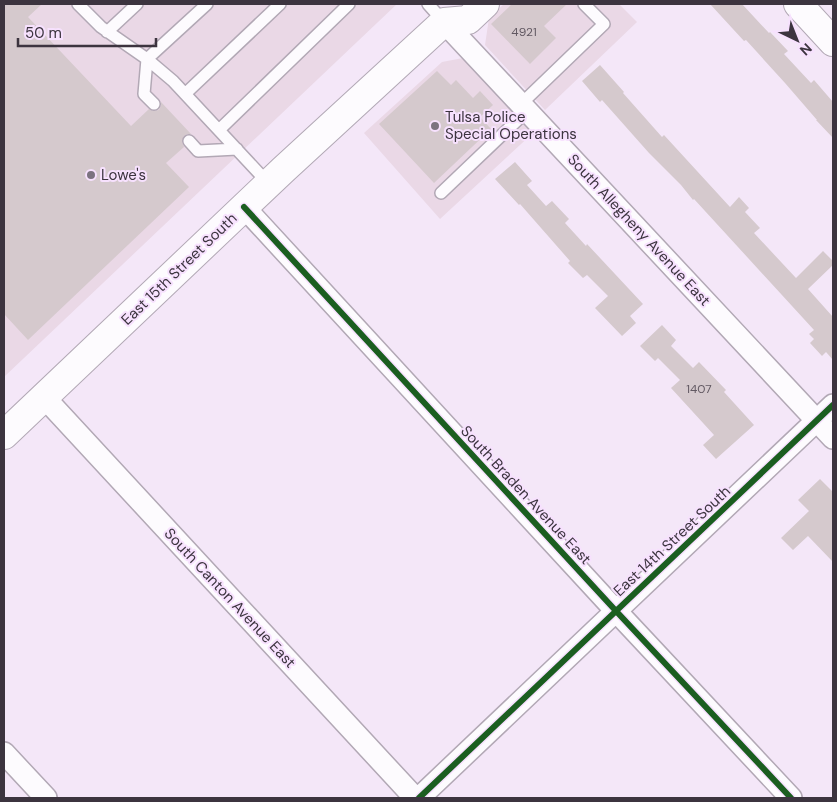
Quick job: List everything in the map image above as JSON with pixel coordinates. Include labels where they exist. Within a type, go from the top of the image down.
[{"type":"main road","points":[[439,10],[468,20],[485,4]]},
{"type":"main road","points":[[798,4],[832,37]]},
{"type":"main road","name":"East 15th Street South","points":[[4,435],[269,184],[439,10]]},
{"type":"street","name":"South Allegheny Avenue East","points":[[439,10],[524,107],[833,438]]},
{"type":"street","name":"South Braden Avenue East","points":[[244,207],[791,798]]},
{"type":"street","name":"South Canton Avenue East","points":[[44,397],[415,798]]},
{"type":"street","name":"East 14th Street South","points":[[419,798],[833,405]]},
{"type":"street","points":[[4,753],[46,798]]},
{"type":"lane","points":[[78,4],[107,32],[147,59],[173,81],[269,184]]},
{"type":"lane","points":[[107,32],[137,4]]},
{"type":"lane","points":[[154,104],[144,94],[147,59],[207,4]]},
{"type":"lane","points":[[185,94],[280,4]]},
{"type":"lane","points":[[218,130],[349,4]]},
{"type":"lane","points":[[441,193],[604,24],[584,4]]},
{"type":"lane","points":[[189,142],[198,151],[237,149]]},
{"type":"shaded area","points":[[4,4],[397,4],[4,377]]},
{"type":"shaded area","points":[[504,4],[619,4],[637,22],[545,110],[485,45],[489,18]]},
{"type":"shaded area","points":[[463,58],[533,133],[440,219],[364,133],[442,62]]},
{"type":"building","name":"Lowe's","points":[[4,4],[42,4],[28,17],[131,126],[149,109],[153,111],[159,110],[161,102],[191,134],[184,136],[182,142],[184,147],[166,163],[189,187],[28,340],[4,314]]},
{"type":"building","points":[[512,4],[567,4],[544,26],[556,38],[530,64],[491,24]]},
{"type":"building","points":[[710,4],[742,4],[788,51],[784,54],[811,83],[814,80],[833,102],[833,138],[746,40],[744,41]]},
{"type":"building","points":[[600,65],[662,137],[664,135],[730,207],[739,197],[749,208],[745,212],[760,228],[754,233],[796,278],[823,251],[833,261],[833,265],[808,289],[833,317],[833,360],[826,352],[822,356],[810,343],[814,339],[809,334],[814,330],[602,100],[600,102],[582,81]]},
{"type":"building","name":"Tulsa Police Special Operations","points":[[437,71],[451,85],[456,80],[473,98],[480,91],[493,105],[480,117],[491,129],[434,183],[379,124]]},
{"type":"building","points":[[515,162],[532,181],[527,185],[546,206],[552,201],[569,219],[565,223],[643,304],[630,316],[636,323],[622,336],[595,308],[608,296],[587,275],[583,278],[568,263],[570,261],[520,204],[495,179]]},
{"type":"building","points":[[662,325],[676,340],[671,346],[693,368],[699,362],[726,390],[724,392],[754,425],[716,459],[703,445],[714,435],[671,388],[680,380],[658,358],[655,361],[640,346]]},
{"type":"building","points":[[820,479],[833,492],[833,562],[808,536],[793,550],[781,538],[809,511],[798,500]]},
{"type":"cycle path","points":[[244,207],[791,798]]},
{"type":"cycle path","points":[[419,798],[833,405]]},
{"type":"place","name":"Tulsa Police Special Operations","points":[[435,126]]},
{"type":"place","name":"Lowe's","points":[[91,175]]}]
